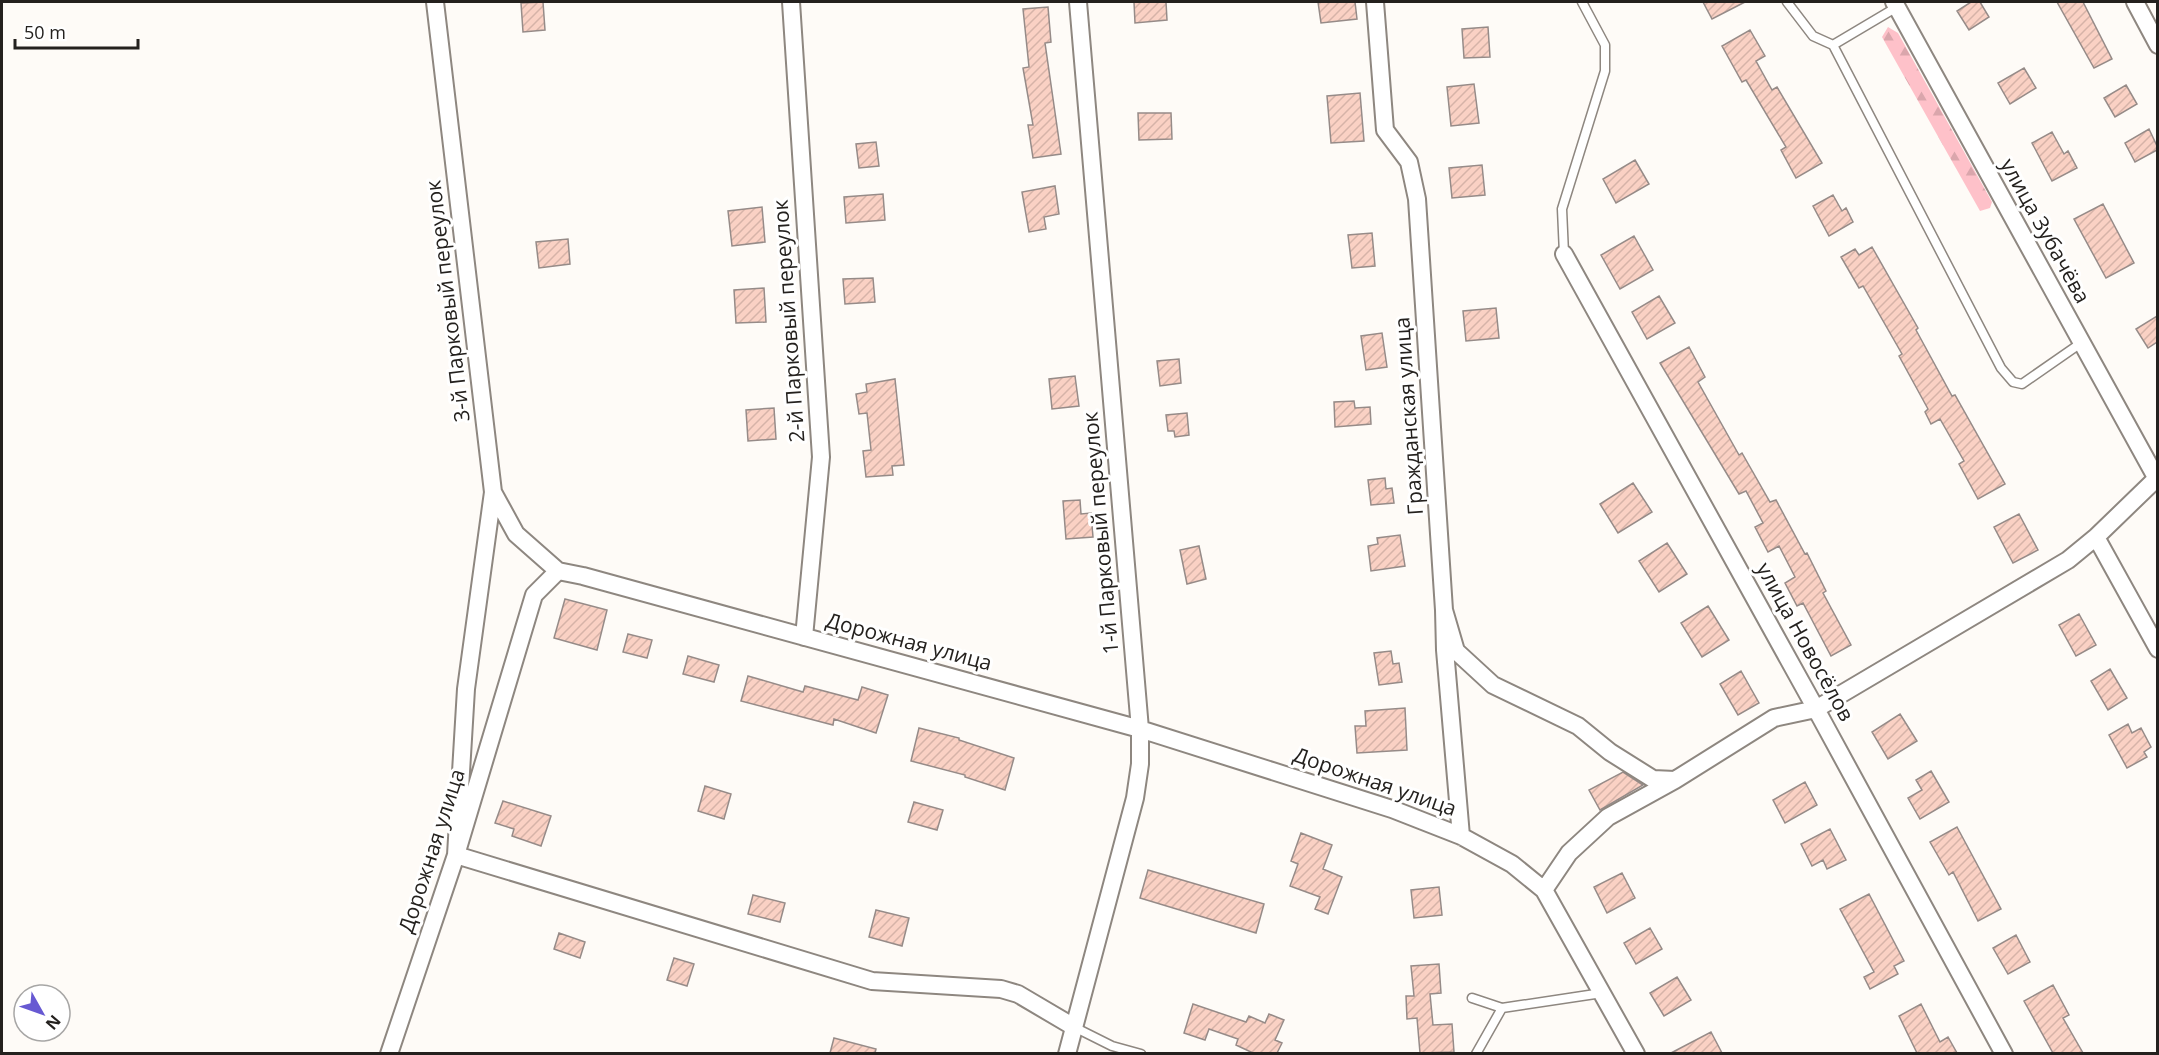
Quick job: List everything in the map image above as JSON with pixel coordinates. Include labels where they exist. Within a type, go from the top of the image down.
[{"type":"street","name":"3-й Парковый переулок","points":[[435,2],[493,492],[516,534],[558,571]]},
{"type":"street","name":"2-й Парковый переулок","points":[[791,2],[820,457],[804,637]]},
{"type":"street","name":"1-й Парковый переулок","points":[[1067,1053],[1135,798],[1140,764],[1140,729],[1078,2]]},
{"type":"street","name":"Гражданская улица","points":[[1375,2],[1384,130],[1409,162],[1417,199],[1446,661],[1461,836]]},
{"type":"street","points":[[2134,2],[2157,45]]},
{"type":"street","name":"улица Зубачёва","points":[[1896,4],[2157,478]]},
{"type":"street","name":"улица Новосёлов","points":[[1564,254],[2004,1053]]},
{"type":"street","points":[[1544,890],[1569,853],[1608,818],[1675,780],[1774,718],[1816,710],[2068,560],[2096,537],[2157,478]]},
{"type":"street","points":[[493,492],[466,688],[456,855],[872,981],[1000,989],[1017,994],[1074,1027]]},
{"type":"street","points":[[2096,537],[2157,649]]},
{"type":"street","name":"Дорожная улица","points":[[389,1053],[456,855],[534,596],[558,571],[1140,729],[1392,809],[1461,836],[1512,864],[1544,890],[1636,1053]]},
{"type":"street","points":[[1444,610],[1456,651],[1493,686],[1578,726],[1610,752],[1653,779],[1675,780]]},
{"type":"lane","points":[[1564,254],[1562,209],[1605,71],[1605,45],[1582,2]]},
{"type":"lane","points":[[1787,2],[1813,36],[1833,45],[2001,369],[2013,382],[2022,384],[2081,343]]},
{"type":"lane","points":[[1833,45],[1896,4]]},
{"type":"lane","points":[[1472,998],[1502,1008],[1602,993]]},
{"type":"lane","points":[[1476,1053],[1502,1008]]},
{"type":"lane","points":[[1074,1027],[1112,1046],[1141,1053]]},
{"type":"green space","points":[[1888,27],[1898,33],[1992,202],[1990,208],[1980,211],[1882,37]]},
{"type":"building","points":[[543,2],[545,30],[523,32],[521,3]]},
{"type":"building","points":[[1134,2],[1166,2],[1167,20],[1135,23]]},
{"type":"building","points":[[1318,2],[1355,2],[1357,19],[1321,23]]},
{"type":"building","points":[[1703,2],[1745,2],[1712,19]]},
{"type":"building","points":[[1971,2],[1980,2],[1989,17],[1969,30],[1957,11]]},
{"type":"building","points":[[2057,2],[2083,2],[2112,59],[2094,68]]},
{"type":"building","points":[[1048,7],[1051,42],[1045,43],[1061,154],[1033,158],[1028,125],[1033,125],[1023,68],[1029,67],[1023,9]]},
{"type":"building","points":[[1488,27],[1490,57],[1464,58],[1462,29]]},
{"type":"building","points":[[1750,30],[1765,56],[1756,61],[1772,90],[1777,87],[1822,163],[1796,178],[1781,150],[1786,147],[1746,80],[1742,82],[1722,46]]},
{"type":"building","points":[[2024,68],[2036,88],[2010,104],[1998,83]]},
{"type":"building","points":[[1474,84],[1479,123],[1451,126],[1447,87]]},
{"type":"building","points":[[2126,85],[2137,104],[2115,117],[2104,98]]},
{"type":"building","points":[[1360,93],[1364,141],[1331,143],[1327,96]]},
{"type":"building","points":[[1138,113],[1171,113],[1172,139],[1139,140]]},
{"type":"building","points":[[2149,129],[2157,150],[2135,162],[2125,143]]},
{"type":"building","points":[[2052,132],[2064,154],[2068,151],[2077,168],[2052,181],[2032,143]]},
{"type":"building","points":[[876,142],[879,166],[859,168],[856,144]]},
{"type":"building","points":[[1635,160],[1649,184],[1616,203],[1603,179]]},
{"type":"building","points":[[1482,165],[1485,195],[1452,198],[1449,168]]},
{"type":"building","points":[[1055,186],[1059,214],[1044,217],[1046,229],[1029,232],[1022,192]]},
{"type":"building","points":[[883,194],[885,220],[846,223],[844,197]]},
{"type":"building","points":[[1833,195],[1842,211],[1846,208],[1853,222],[1829,236],[1813,206]]},
{"type":"building","points":[[2103,204],[2134,263],[2106,278],[2074,219]]},
{"type":"building","points":[[762,207],[765,242],[732,246],[728,211]]},
{"type":"building","points":[[1372,233],[1375,266],[1352,268],[1348,235]]},
{"type":"building","points":[[1634,236],[1653,270],[1620,289],[1601,255]]},
{"type":"building","points":[[568,239],[570,264],[539,268],[536,242]]},
{"type":"building","points":[[1872,247],[1918,328],[1916,330],[1952,396],[1955,395],[2005,484],[1978,499],[1959,464],[1964,461],[1940,419],[1931,424],[1925,412],[1928,409],[1899,356],[1902,354],[1863,286],[1859,288],[1841,257],[1855,249],[1859,255]]},
{"type":"building","points":[[873,278],[875,302],[845,304],[843,279]]},
{"type":"building","points":[[764,288],[766,322],[736,323],[734,290]]},
{"type":"building","points":[[1659,296],[1675,323],[1647,339],[1632,312]]},
{"type":"building","points":[[1496,308],[1499,338],[1466,341],[1463,311]]},
{"type":"building","points":[[2157,316],[2157,342],[2148,348],[2136,329]]},
{"type":"building","points":[[1382,333],[1387,367],[1366,370],[1361,336]]},
{"type":"building","points":[[1689,347],[1705,377],[1698,382],[1739,455],[1742,453],[1770,502],[1776,500],[1805,554],[1807,553],[1826,591],[1823,593],[1851,645],[1831,656],[1803,603],[1797,606],[1785,583],[1795,577],[1779,546],[1768,552],[1755,527],[1763,523],[1746,491],[1739,494],[1660,363]]},
{"type":"building","points":[[1179,359],[1181,383],[1160,386],[1157,361]]},
{"type":"building","points":[[1075,376],[1079,406],[1052,409],[1049,379]]},
{"type":"building","points":[[895,379],[904,465],[892,466],[893,475],[866,477],[863,451],[871,450],[867,413],[859,414],[856,394],[867,392],[866,384]]},
{"type":"building","points":[[1354,401],[1355,408],[1370,407],[1371,424],[1335,427],[1334,402]]},
{"type":"building","points":[[774,408],[776,439],[748,441],[746,410]]},
{"type":"building","points":[[1187,413],[1189,435],[1175,437],[1174,431],[1168,431],[1166,415]]},
{"type":"building","points":[[1385,478],[1386,489],[1392,488],[1394,503],[1371,505],[1368,480]]},
{"type":"building","points":[[1633,483],[1652,512],[1618,533],[1600,504]]},
{"type":"building","points":[[1080,500],[1081,514],[1091,513],[1093,537],[1066,539],[1063,501]]},
{"type":"building","points":[[2019,514],[2038,550],[2013,563],[1994,527]]},
{"type":"building","points":[[1400,535],[1405,566],[1371,571],[1368,546],[1378,544],[1377,538]]},
{"type":"building","points":[[1667,543],[1687,574],[1659,592],[1639,561]]},
{"type":"building","points":[[1199,546],[1206,579],[1187,584],[1180,550]]},
{"type":"building","points":[[565,599],[607,610],[597,650],[554,638]]},
{"type":"building","points":[[1708,606],[1729,640],[1702,657],[1681,623]]},
{"type":"building","points":[[2079,614],[2096,645],[2076,656],[2059,625]]},
{"type":"building","points":[[628,634],[652,640],[647,658],[623,652]]},
{"type":"building","points":[[1391,651],[1393,664],[1399,663],[1402,682],[1379,685],[1374,653]]},
{"type":"building","points":[[688,656],[719,665],[714,682],[683,674]]},
{"type":"building","points":[[2110,669],[2127,698],[2108,710],[2091,681]]},
{"type":"building","points":[[1741,671],[1759,703],[1738,715],[1720,684]]},
{"type":"building","points":[[748,676],[803,692],[805,686],[858,700],[862,687],[888,695],[876,733],[834,719],[833,725],[741,701]]},
{"type":"building","points":[[1405,708],[1407,750],[1357,753],[1355,726],[1366,726],[1365,711]]},
{"type":"building","points":[[1900,714],[1917,741],[1888,759],[1872,732]]},
{"type":"building","points":[[2128,724],[2132,733],[2141,728],[2151,747],[2144,752],[2147,757],[2127,768],[2109,735]]},
{"type":"building","points":[[919,728],[959,738],[959,740],[1014,758],[1005,790],[965,777],[965,775],[911,761]]},
{"type":"building","points":[[1931,771],[1949,802],[1920,819],[1908,798],[1922,790],[1916,780]]},
{"type":"building","points":[[1623,772],[1643,785],[1600,810],[1589,790]]},
{"type":"building","points":[[1805,782],[1817,805],[1785,823],[1773,800]]},
{"type":"building","points":[[705,786],[731,794],[724,819],[698,811]]},
{"type":"building","points":[[503,801],[551,816],[541,846],[512,836],[514,829],[495,823]]},
{"type":"building","points":[[914,802],[943,810],[937,830],[908,822]]},
{"type":"building","points":[[1957,827],[2001,909],[1978,921],[1953,872],[1949,875],[1930,842]]},
{"type":"building","points":[[1830,829],[1846,860],[1827,869],[1823,860],[1812,866],[1801,844]]},
{"type":"building","points":[[1301,833],[1332,845],[1323,869],[1342,877],[1328,914],[1315,909],[1320,897],[1290,886],[1298,864],[1291,861]]},
{"type":"building","points":[[1148,870],[1264,904],[1256,933],[1140,898]]},
{"type":"building","points":[[1622,873],[1635,898],[1607,913],[1594,887]]},
{"type":"building","points":[[1439,887],[1442,915],[1414,918],[1411,890]]},
{"type":"building","points":[[1869,894],[1904,961],[1894,966],[1898,974],[1870,989],[1864,977],[1874,972],[1840,909]]},
{"type":"building","points":[[753,895],[785,903],[780,922],[748,914]]},
{"type":"building","points":[[876,910],[909,918],[902,946],[869,937]]},
{"type":"building","points":[[1650,928],[1662,949],[1636,964],[1624,943]]},
{"type":"building","points":[[559,933],[585,942],[580,958],[554,949]]},
{"type":"building","points":[[2016,935],[2030,962],[2008,974],[1993,948]]},
{"type":"building","points":[[674,958],[694,964],[687,986],[667,980]]},
{"type":"building","points":[[1439,964],[1441,993],[1430,994],[1433,1025],[1452,1024],[1454,1052],[1420,1053],[1417,1018],[1407,1019],[1406,996],[1414,996],[1411,966]]},
{"type":"building","points":[[1677,977],[1691,1000],[1664,1016],[1650,993]]},
{"type":"building","points":[[2053,985],[2069,1015],[2063,1018],[2083,1053],[2053,1053],[2024,1001]]},
{"type":"building","points":[[1193,1004],[1246,1022],[1249,1016],[1265,1023],[1269,1014],[1284,1020],[1275,1040],[1282,1043],[1277,1053],[1253,1053],[1236,1045],[1238,1039],[1209,1029],[1205,1040],[1184,1033]]},
{"type":"building","points":[[1921,1004],[1940,1042],[1948,1037],[1957,1053],[1917,1053],[1899,1016]]},
{"type":"building","points":[[1711,1032],[1722,1053],[1671,1053]]},
{"type":"building","points":[[834,1038],[876,1049],[875,1053],[830,1053]]}]
